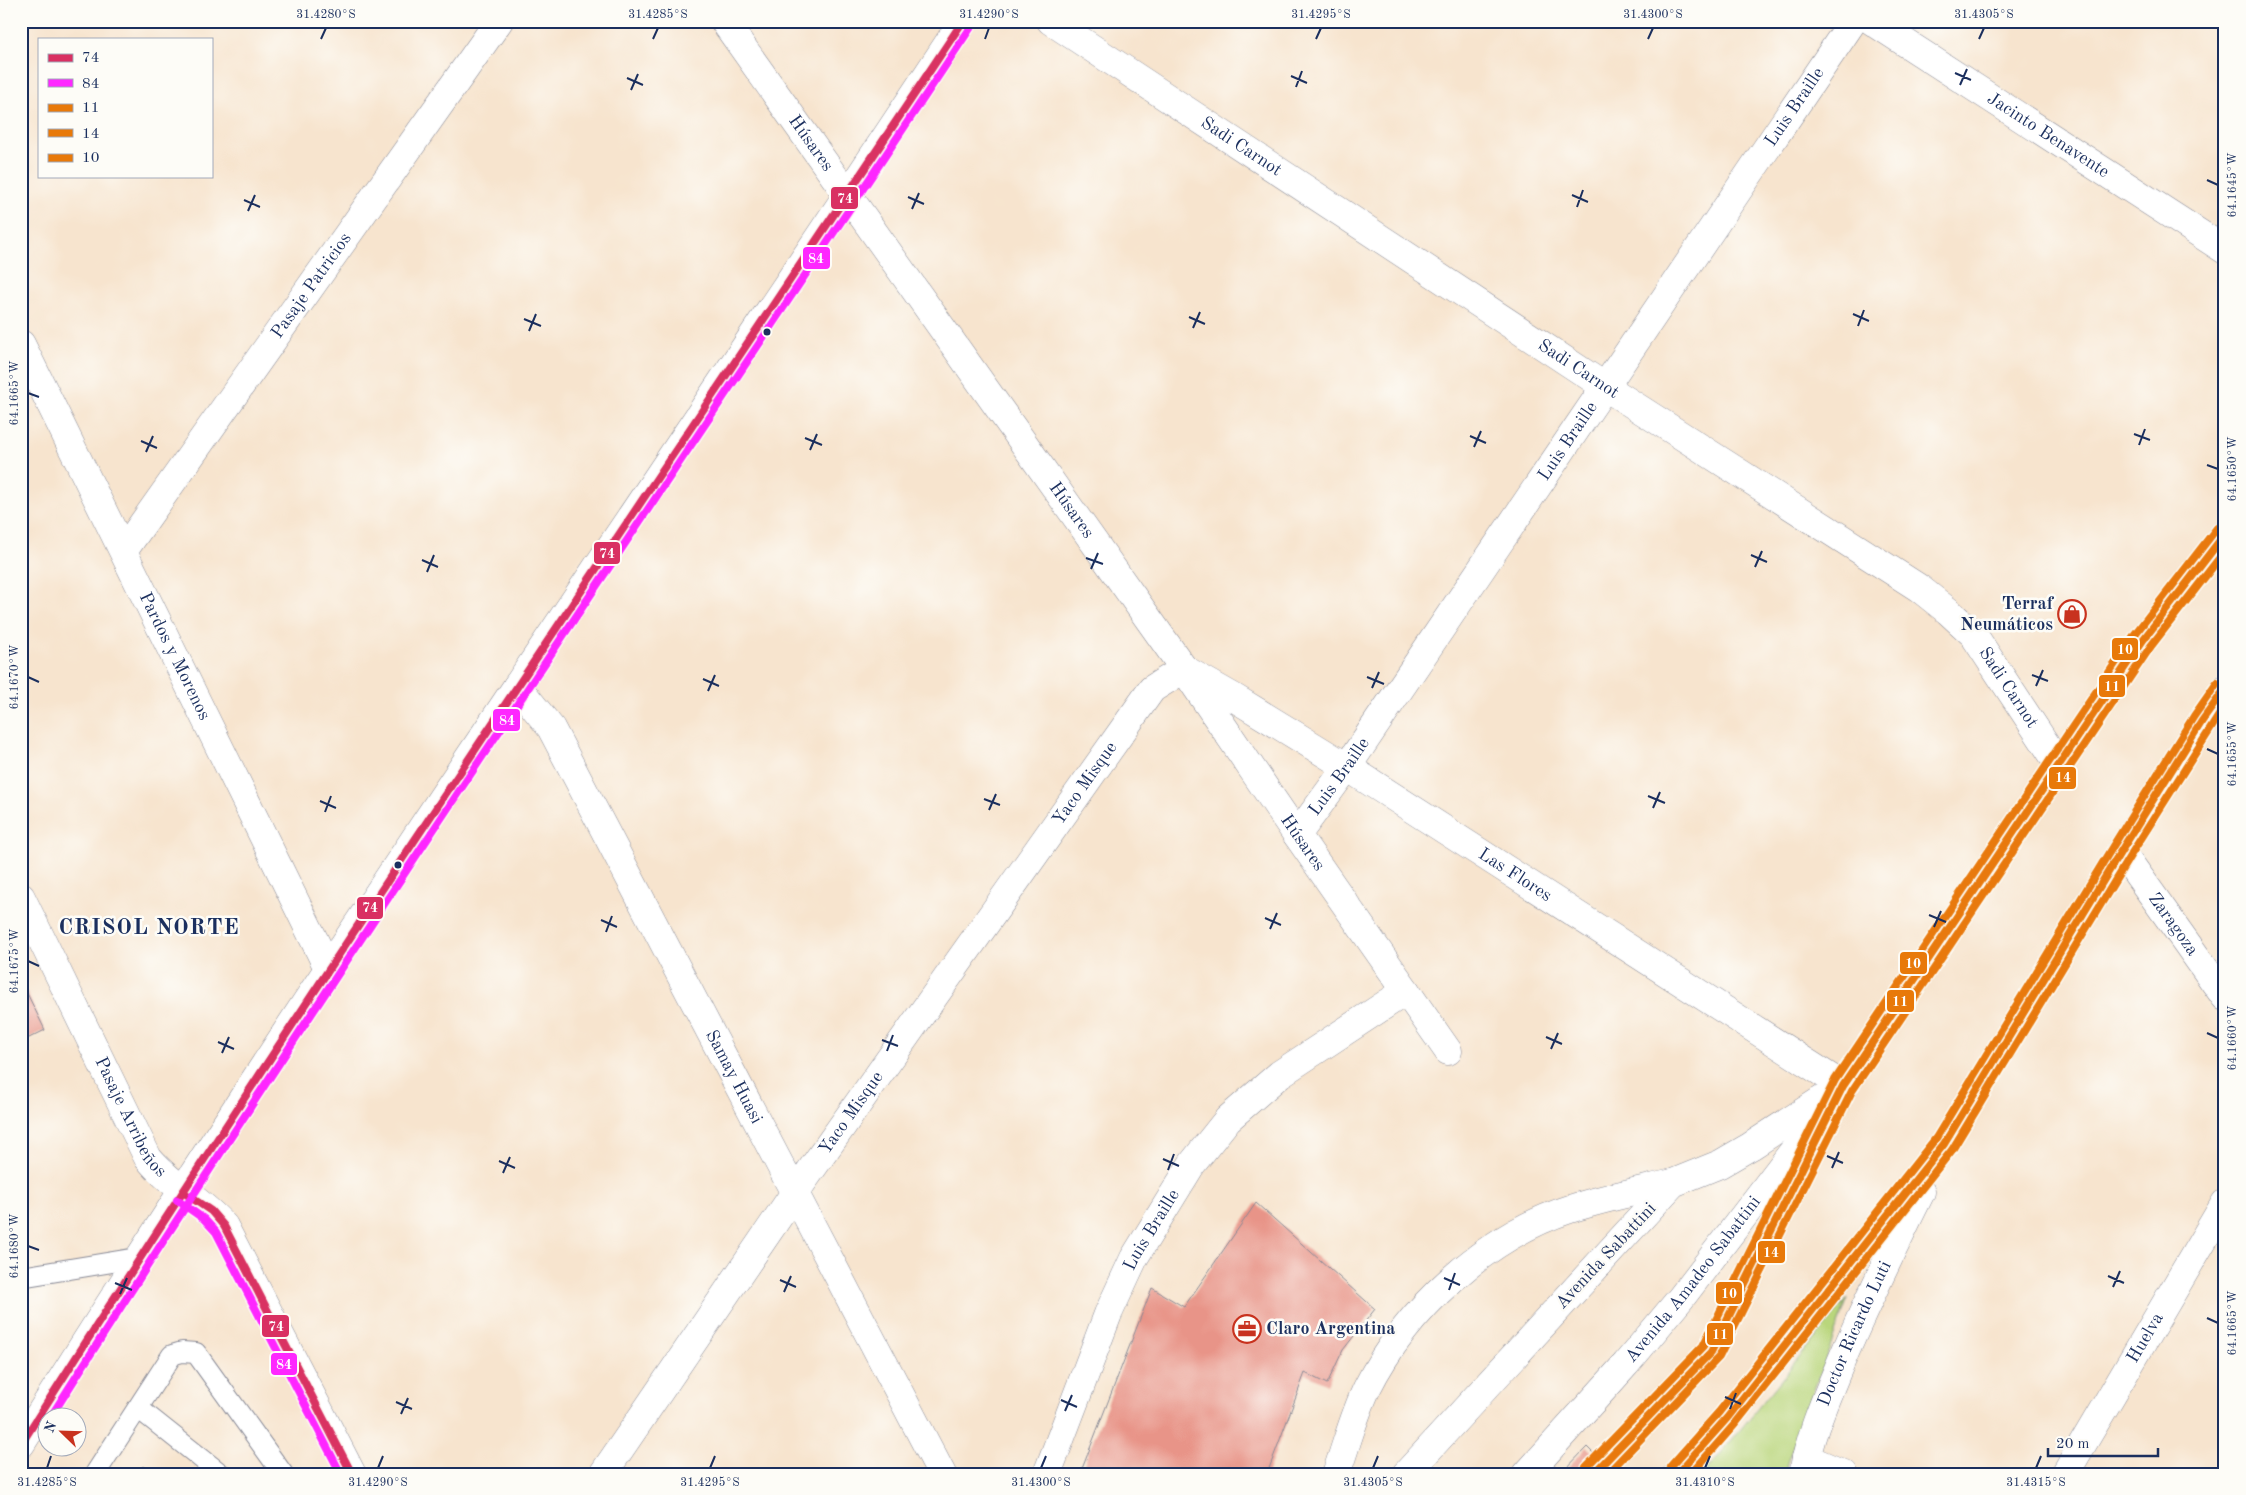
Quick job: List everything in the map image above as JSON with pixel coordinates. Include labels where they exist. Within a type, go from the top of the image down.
[{"type":"street","name":"Pasaje Patricios","points":[[124,550],[499,21]]},
{"type":"street","name":"Húsares","points":[[724,21],[1184,669],[1448,1051]]},
{"type":"street","points":[[21,1444],[137,1258],[183,1192],[328,968],[848,196],[963,21]]},
{"type":"street","name":"Sadi Carnot","points":[[1051,21],[1604,386],[1919,588],[1973,634],[2060,766]]},
{"type":"street","name":"Luis Braille","points":[[1297,835],[1347,767],[1853,21]]},
{"type":"street","name":"Jacinto Benavente","points":[[1872,21],[2225,250]]},
{"type":"street","name":"Pardos y Morenos","points":[[21,344],[328,968]]},
{"type":"street","name":"Avenida Amadeo Sabattini","points":[[1527,1474],[1626,1364],[1681,1298],[1843,1086],[2143,640],[2225,534]]},
{"type":"street","name":"Las Flores","points":[[1184,669],[1233,696],[1347,767],[1843,1086]]},
{"type":"street","name":"Yaco Misque","points":[[603,1474],[794,1194],[1152,689],[1184,669]]},
{"type":"street","name":"Samay Huasi","points":[[517,686],[551,728],[942,1474]]},
{"type":"street","points":[[1677,1474],[1727,1418],[1944,1144],[2121,851],[2202,721],[2225,689]]},
{"type":"street","name":"Zaragoza","points":[[2121,851],[2225,998]]},
{"type":"street","name":"Pasaje Arribeños","points":[[21,897],[148,1158],[160,1173],[211,1211],[224,1226],[352,1474]]},
{"type":"street","name":"Luis Braille","points":[[1047,1474],[1108,1314],[1134,1258],[1192,1164],[1228,1119],[1280,1074],[1406,991]]},
{"type":"street","name":"Avenida Sabattini","points":[[1406,1474],[1673,1182],[1720,1164],[1843,1086]]},
{"type":"street","name":"Doctor Ricardo Luti","points":[[1804,1466],[1822,1408],[1860,1318],[1944,1144]]},
{"type":"street","points":[[1336,1474],[1367,1389],[1390,1349],[1441,1287],[1484,1254],[1525,1228],[1569,1209],[1673,1182]]},
{"type":"street","name":"Huelva","points":[[2065,1474],[2225,1203]]},
{"type":"street","points":[[1804,1466],[1844,1474]]},
{"type":"lane","points":[[1593,1474],[1711,1352],[1843,1086]]},
{"type":"lane","points":[[21,1276],[137,1258]]},
{"type":"lane","points":[[95,1474],[172,1355],[182,1352],[196,1353],[283,1474]]},
{"type":"lane","points":[[138,1408],[221,1474]]},
{"type":"green space","points":[[1848,1298],[1784,1474],[1704,1474]]},
{"type":"building","points":[[21,981],[45,1030],[21,1042]]},
{"type":"building","name":"Claro Argentina","points":[[1256,1203],[1375,1309],[1343,1350],[1327,1384],[1305,1373],[1267,1474],[1080,1474],[1152,1288],[1184,1307]]},
{"type":"building","points":[[1587,1447],[1599,1459],[1585,1474],[1561,1474]]},
{"type":"building","points":[[143,1466],[154,1474],[138,1474]]},
{"type":"transit line","name":"74","points":[[21,1444],[136,1264],[370,907],[963,21]]},
{"type":"transit line","name":"84","points":[[56,1408],[162,1242],[391,893],[971,27]]},
{"type":"transit line","name":"10","points":[[1586,1467],[1703,1346],[1835,1080],[2135,634],[2217,528]]},
{"type":"transit line","name":"11","points":[[1593,1474],[1711,1352],[1843,1086],[2143,640],[2225,534]]},
{"type":"transit line","name":"14","points":[[1607,1474],[1719,1357],[1852,1091],[2151,646],[2225,551]]},
{"type":"transit line","name":"10","points":[[1670,1467],[1719,1412],[1936,1138],[2113,846],[2194,716],[2217,683]]},
{"type":"transit line","name":"11","points":[[1677,1474],[1727,1418],[1944,1144],[2121,851],[2202,721],[2225,689]]},
{"type":"transit line","name":"14","points":[[1691,1474],[1735,1424],[1952,1150],[2130,856],[2225,706]]},
{"type":"transit line","name":"74","points":[[183,1192],[211,1211],[224,1226],[352,1474]]},
{"type":"transit line","name":"84","points":[[177,1200],[204,1219],[216,1232],[341,1474]]},
{"type":"place","name":"Terraf Neumáticos","points":[[2072,614]]},
{"type":"place","name":"Claro Argentina","points":[[1247,1329]]},
{"type":"district","name":"CRISOL NORTE","points":[[149,928]]}]
